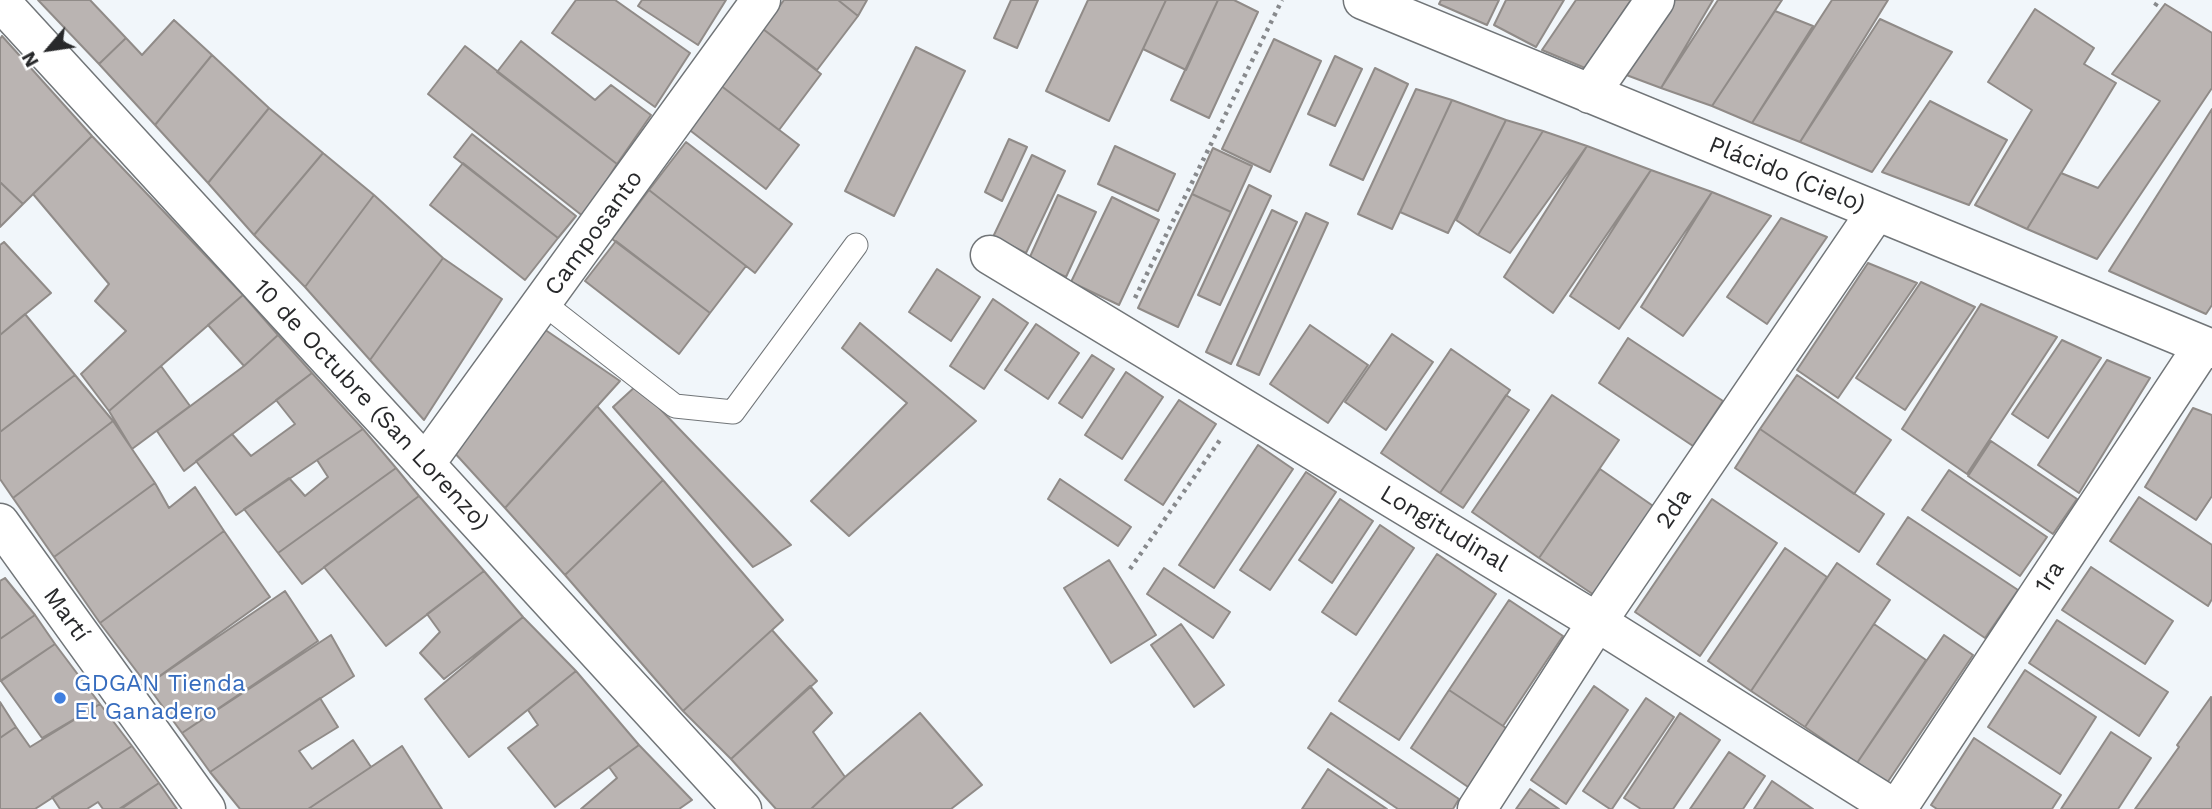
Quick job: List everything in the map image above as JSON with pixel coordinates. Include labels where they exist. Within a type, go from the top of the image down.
[{"type":"street","name":"Camposanto","points":[[425,464],[761,0]]},
{"type":"street","name":"Plácido (Cielo)","points":[[1363,0],[2207,348]]},
{"type":"street","points":[[1590,94],[1655,0]]},
{"type":"street","name":"10 de Octubre (San Lorenzo)","points":[[2,2],[742,809]]},
{"type":"street","name":"2da","points":[[1477,809],[1597,622],[1876,212]]},
{"type":"street","name":"Longitudinal","points":[[990,256],[1597,622],[1896,809]]},
{"type":"street","name":"1ra","points":[[1896,809],[2207,348]]},
{"type":"street","name":"Martí","points":[[0,523],[206,809]]},
{"type":"lane","points":[[543,303],[675,406],[733,412],[856,246]]},
{"type":"path","points":[[1118,333],[1282,0]]},
{"type":"path","points":[[2155,6],[2159,0]]},
{"type":"path","points":[[1130,569],[1242,408]]},
{"type":"building","points":[[38,0],[90,0],[126,38],[99,64]]},
{"type":"building","points":[[576,0],[615,0],[690,53],[655,107],[552,33]]},
{"type":"building","points":[[642,0],[726,0],[698,45],[638,6]]},
{"type":"building","points":[[784,0],[838,0],[858,16],[817,70],[763,29]]},
{"type":"building","points":[[838,0],[867,0],[858,16]]},
{"type":"building","points":[[1011,0],[1038,0],[1017,48],[994,38]]},
{"type":"building","points":[[1088,0],[1166,0],[1109,121],[1046,91]]},
{"type":"building","points":[[1166,0],[1218,0],[1186,70],[1143,49]]},
{"type":"building","points":[[1218,0],[1234,0],[1258,12],[1209,118],[1171,100]]},
{"type":"building","points":[[1441,0],[1499,0],[1487,25],[1439,4]]},
{"type":"building","points":[[1506,0],[1564,0],[1536,47],[1494,25]]},
{"type":"building","points":[[1576,0],[1631,0],[1585,68],[1542,50]]},
{"type":"building","points":[[1667,0],[1713,0],[1661,88],[1621,73]]},
{"type":"building","points":[[1718,0],[1782,0],[1712,106],[1661,88]]},
{"type":"building","points":[[1832,0],[1888,0],[1800,142],[1752,123]]},
{"type":"building","points":[[2165,4],[2212,33],[2212,88],[2097,259],[2027,229],[2061,173],[2098,188],[2160,101],[2112,74]]},
{"type":"building","points":[[2035,9],[2094,48],[2084,64],[2116,83],[2027,229],[1975,205],[2032,110],[1988,82]]},
{"type":"building","points":[[1775,11],[1813,26],[1752,123],[1712,106]]},
{"type":"building","points":[[1880,19],[1952,52],[1872,172],[1800,142]]},
{"type":"building","points":[[174,20],[212,55],[155,125],[99,64],[126,38],[142,55]]},
{"type":"building","points":[[763,29],[821,74],[779,130],[720,85]]},
{"type":"building","points":[[2,36],[92,136],[23,204],[0,182]]},
{"type":"building","points":[[1274,39],[1321,61],[1270,172],[1222,149]]},
{"type":"building","points":[[521,41],[595,100],[611,85],[651,115],[617,164],[497,72]]},
{"type":"building","points":[[465,46],[617,164],[584,217],[428,94]]},
{"type":"building","points":[[916,47],[965,71],[894,216],[845,191]]},
{"type":"building","points":[[212,55],[269,108],[208,183],[155,125]]},
{"type":"building","points":[[1335,56],[1362,69],[1335,126],[1308,114]]},
{"type":"building","points":[[1375,68],[1408,84],[1363,180],[1330,165]]},
{"type":"building","points":[[720,85],[799,145],[766,189],[687,128]]},
{"type":"building","points":[[1416,89],[1452,100],[1392,229],[1358,214]]},
{"type":"building","points":[[1452,100],[1506,120],[1448,233],[1400,212]]},
{"type":"building","points":[[1930,101],[2007,140],[1969,205],[1882,172]]},
{"type":"building","points":[[269,108],[323,153],[254,235],[208,183]]},
{"type":"building","points":[[2212,109],[2212,305],[2206,314],[2109,271]]},
{"type":"building","points":[[1506,120],[1543,131],[1478,235],[1456,220]]},
{"type":"building","points":[[1543,131],[1587,146],[1510,253],[1478,235]]},
{"type":"building","points":[[472,134],[576,216],[558,238],[454,157]]},
{"type":"building","points":[[92,136],[243,295],[109,411],[81,374],[126,331],[95,301],[109,284],[33,194]]},
{"type":"building","points":[[1009,139],[1027,147],[1002,201],[985,192]]},
{"type":"building","points":[[686,142],[792,224],[755,273],[649,190]]},
{"type":"building","points":[[1115,146],[1175,174],[1158,211],[1098,184]]},
{"type":"building","points":[[1587,146],[1651,170],[1553,313],[1504,277]]},
{"type":"building","points":[[1213,148],[1252,166],[1231,212],[1192,194]]},
{"type":"building","points":[[323,153],[374,195],[305,287],[254,235]]},
{"type":"building","points":[[1032,155],[1065,171],[1026,253],[993,237]]},
{"type":"building","points":[[463,163],[558,238],[525,280],[430,205]]},
{"type":"building","points":[[1651,170],[1712,192],[1619,329],[1570,296]]},
{"type":"building","points":[[0,182],[23,204],[0,227]]},
{"type":"building","points":[[1249,185],[1271,196],[1220,305],[1198,295]]},
{"type":"building","points":[[649,190],[746,266],[710,313],[612,239]]},
{"type":"building","points":[[1712,192],[1771,216],[1683,336],[1641,307]]},
{"type":"building","points":[[1192,194],[1231,212],[1178,327],[1138,308]]},
{"type":"building","points":[[374,195],[443,258],[370,360],[305,287]]},
{"type":"building","points":[[1058,195],[1096,212],[1066,277],[1029,259]]},
{"type":"building","points":[[1112,197],[1159,220],[1119,305],[1071,282]]},
{"type":"building","points":[[1272,210],[1297,222],[1231,364],[1206,352]]},
{"type":"building","points":[[1306,213],[1328,223],[1259,375],[1237,365]]},
{"type":"building","points":[[1781,218],[1827,237],[1767,324],[1727,297]]},
{"type":"building","points":[[616,241],[710,313],[679,354],[585,281]]},
{"type":"building","points":[[4,242],[51,293],[0,335],[0,245]]},
{"type":"building","points":[[443,258],[502,299],[424,420],[370,360]]},
{"type":"building","points":[[1868,263],[1917,283],[1838,398],[1797,370]]},
{"type":"building","points":[[937,269],[980,297],[951,341],[909,312]]},
{"type":"building","points":[[1921,282],[1975,307],[1905,410],[1856,378]]},
{"type":"building","points":[[243,295],[278,335],[244,366],[208,325]]},
{"type":"building","points":[[993,299],[1028,323],[984,389],[950,366]]},
{"type":"building","points":[[1981,304],[2057,337],[1967,474],[1902,429]]},
{"type":"building","points":[[25,314],[75,375],[0,432],[0,335]]},
{"type":"building","points":[[860,323],[976,421],[849,536],[811,501],[907,403],[842,348]]},
{"type":"building","points":[[1036,324],[1079,353],[1048,399],[1005,370]]},
{"type":"building","points":[[1310,325],[1368,365],[1328,423],[1270,384]]},
{"type":"building","points":[[544,329],[620,381],[505,508],[452,450]]},
{"type":"building","points":[[1392,334],[1433,362],[1386,430],[1345,402]]},
{"type":"building","points":[[278,335],[312,373],[184,471],[157,431],[244,366]]},
{"type":"building","points":[[1628,338],[1723,401],[1693,446],[1599,383]]},
{"type":"building","points":[[2062,340],[2101,358],[2048,438],[2012,414]]},
{"type":"building","points":[[1451,349],[1510,390],[1440,493],[1381,453]]},
{"type":"building","points":[[1092,355],[1114,369],[1082,418],[1059,403]]},
{"type":"building","points":[[2107,360],[2150,378],[2079,493],[2038,465]]},
{"type":"building","points":[[161,366],[190,406],[132,449],[109,411]]},
{"type":"building","points":[[1126,372],[1163,397],[1122,459],[1085,435]]},
{"type":"building","points":[[312,373],[363,429],[236,515],[196,461],[232,434],[251,456],[295,424],[276,400]]},
{"type":"building","points":[[75,375],[113,421],[13,498],[0,479],[0,432]]},
{"type":"building","points":[[1797,375],[1891,440],[1854,494],[1760,429]]},
{"type":"building","points":[[637,385],[791,545],[753,567],[613,407]]},
{"type":"building","points":[[1506,395],[1529,410],[1463,508],[1440,493]]},
{"type":"building","points":[[1552,395],[1619,440],[1539,558],[1472,512]]},
{"type":"building","points":[[1179,400],[1216,424],[1163,505],[1125,480]]},
{"type":"building","points":[[597,406],[663,480],[565,575],[505,508]]},
{"type":"building","points":[[2193,408],[2212,415],[2212,496],[2196,520],[2145,487]]},
{"type":"building","points":[[113,421],[155,483],[54,557],[13,498]]},
{"type":"building","points":[[363,429],[396,468],[278,553],[244,509],[289,478],[305,496],[328,477],[317,460]]},
{"type":"building","points":[[1760,429],[1884,514],[1859,552],[1735,468]]},
{"type":"building","points":[[1991,441],[2077,499],[2053,534],[1968,476]]},
{"type":"building","points":[[1258,445],[1293,469],[1214,588],[1179,565]]},
{"type":"building","points":[[396,468],[419,496],[302,584],[278,553]]},
{"type":"building","points":[[1600,469],[1656,508],[1597,597],[1539,558]]},
{"type":"building","points":[[1949,470],[2047,537],[2020,576],[1922,510]]},
{"type":"building","points":[[1306,472],[1336,492],[1270,590],[1240,570]]},
{"type":"building","points":[[1060,479],[1131,527],[1118,546],[1048,499]]},
{"type":"building","points":[[663,480],[783,620],[683,711],[565,575]]},
{"type":"building","points":[[155,483],[169,508],[195,487],[224,531],[100,623],[54,557]]},
{"type":"building","points":[[419,496],[484,571],[386,646],[324,567]]},
{"type":"building","points":[[2139,497],[2212,545],[2212,599],[2208,606],[2110,541]]},
{"type":"building","points":[[1340,499],[1373,521],[1332,583],[1299,560]]},
{"type":"building","points":[[1712,499],[1777,543],[1700,656],[1635,612]]},
{"type":"building","points":[[1908,517],[2018,590],[1985,638],[1877,564]]},
{"type":"building","points":[[1380,525],[1414,548],[1356,635],[1322,612]]},
{"type":"building","points":[[224,531],[270,597],[147,685],[100,623]]},
{"type":"building","points":[[1785,548],[1827,577],[1751,691],[1708,661]]},
{"type":"building","points":[[1437,554],[1496,594],[1399,740],[1339,701]]},
{"type":"building","points":[[1109,560],[1156,635],[1111,663],[1064,588]]},
{"type":"building","points":[[1837,563],[1890,600],[1805,727],[1751,691]]},
{"type":"building","points":[[2091,567],[2173,621],[2145,664],[2062,610]]},
{"type":"building","points":[[1164,568],[1230,612],[1213,638],[1147,594]]},
{"type":"building","points":[[484,571],[523,617],[444,679],[420,653],[440,632],[427,614]]},
{"type":"building","points":[[5,578],[35,615],[0,639],[0,581]]},
{"type":"building","points":[[285,591],[318,641],[182,733],[147,685]]},
{"type":"building","points":[[1509,600],[1563,636],[1503,726],[1449,690]]},
{"type":"building","points":[[35,615],[55,644],[0,681],[0,639]]},
{"type":"building","points":[[523,617],[576,671],[469,757],[425,699]]},
{"type":"building","points":[[2057,620],[2168,692],[2139,736],[2029,663]]},
{"type":"building","points":[[1181,624],[1224,685],[1194,707],[1151,645]]},
{"type":"building","points":[[1874,624],[1926,660],[1857,763],[1805,727]]},
{"type":"building","points":[[772,630],[817,681],[731,759],[683,711]]},
{"type":"building","points":[[331,635],[354,676],[210,772],[182,733]]},
{"type":"building","points":[[1944,635],[1973,655],[1887,783],[1857,763]]},
{"type":"building","points":[[55,644],[100,704],[42,738],[1,681]]},
{"type":"building","points":[[2025,670],[2096,717],[2060,774],[1988,727]]},
{"type":"building","points":[[576,671],[639,745],[555,807],[508,748],[538,725],[528,710]]},
{"type":"building","points":[[810,686],[832,713],[813,732],[845,777],[811,809],[776,809],[731,759]]},
{"type":"building","points":[[1594,686],[1628,710],[1566,804],[1531,780]]},
{"type":"building","points":[[1449,690],[1509,730],[1471,789],[1411,748]]},
{"type":"building","points":[[2211,697],[2212,809],[2135,809],[2179,747],[2177,745]]},
{"type":"building","points":[[320,698],[338,727],[299,751],[312,769],[353,740],[371,767],[308,809],[240,809],[210,772]]},
{"type":"building","points":[[1646,698],[1674,717],[1610,809],[1583,791]]},
{"type":"building","points":[[0,702],[16,727],[0,738]]},
{"type":"building","points":[[100,704],[132,746],[35,809],[0,809],[0,738],[16,727],[30,747]]},
{"type":"building","points":[[920,713],[982,785],[951,809],[811,809],[845,777]]},
{"type":"building","points":[[1331,713],[1459,799],[1453,809],[1398,809],[1308,748]]},
{"type":"building","points":[[1680,713],[1720,740],[1673,809],[1641,809],[1624,798]]},
{"type":"building","points":[[2111,732],[2151,758],[2118,809],[2061,809]]},
{"type":"building","points":[[1974,738],[2061,795],[2052,809],[1937,809],[1931,805]]},
{"type":"building","points":[[639,745],[692,800],[679,809],[581,809],[617,778],[609,767]]},
{"type":"building","points":[[132,746],[159,783],[119,809],[103,809],[98,802],[87,809],[60,809],[52,797]]},
{"type":"building","points":[[402,746],[442,809],[308,809],[371,767]]},
{"type":"building","points":[[1729,752],[1765,776],[1743,809],[1690,809]]},
{"type":"building","points":[[1328,769],[1387,809],[1302,809]]},
{"type":"building","points":[[1772,781],[1813,809],[1754,809]]},
{"type":"building","points":[[159,783],[177,809],[121,809]]},
{"type":"building","points":[[1530,789],[1559,809],[1516,809]]},
{"type":"place","name":"GDGAN Tienda El Ganadero","points":[[60,698]]}]
